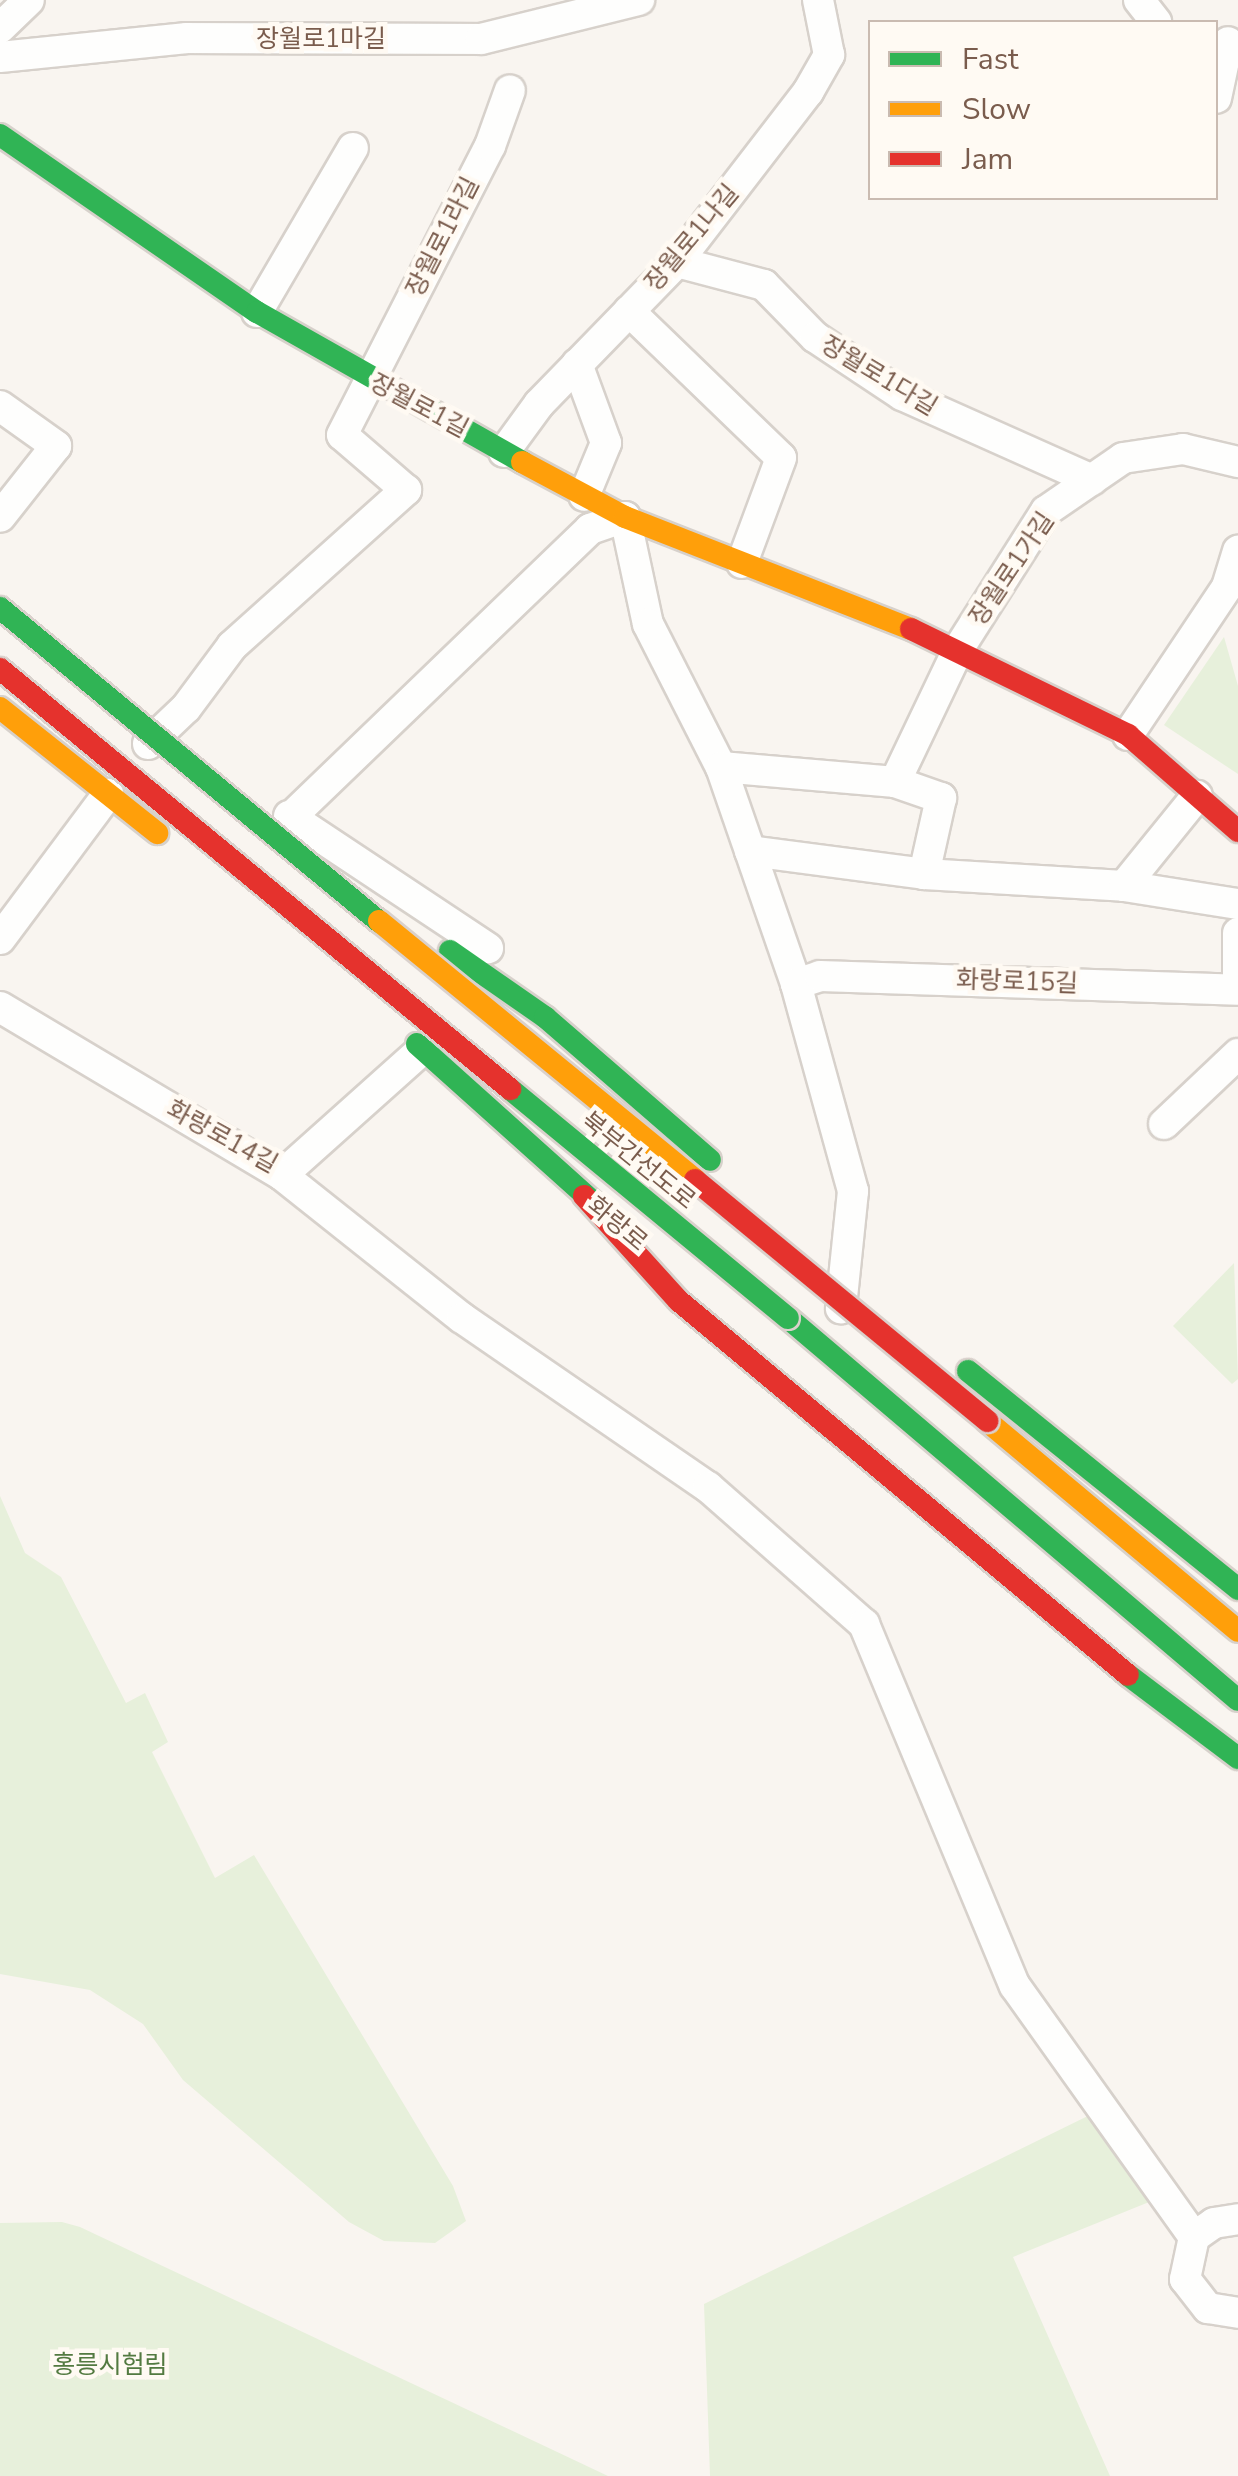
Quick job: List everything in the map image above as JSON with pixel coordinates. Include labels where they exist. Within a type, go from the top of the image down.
[{"type":"main road","name":"장월로1길","points":[[0,135],[257,312],[369,380],[625,517],[959,648],[1128,736],[1238,831]]},
{"type":"main road","name":"북부간선도로","points":[[0,608],[1238,1630]]},
{"type":"main road","points":[[0,635],[224,812],[840,1331],[1238,1650]]},
{"type":"main road","name":"북부간선도로","points":[[0,669],[1238,1700]]},
{"type":"main road","points":[[0,708],[181,852]]},
{"type":"main road","points":[[261,843],[449,951],[545,1016],[776,1216],[1238,1589]]},
{"type":"main road","name":"화랑로","points":[[254,911],[423,1049],[584,1196],[1238,1735]]},
{"type":"main road","points":[[423,1049],[461,1033],[515,1054]]},
{"type":"main road","points":[[584,1196],[680,1301],[1047,1613],[1238,1758]]},
{"type":"street","points":[[0,28],[29,0]]},
{"type":"street","name":"장월로1마길","points":[[0,57],[187,38],[481,39],[638,0]]},
{"type":"street","name":"장월로1나길","points":[[504,452],[577,364],[677,262],[808,92],[828,55],[818,0]]},
{"type":"street","points":[[1139,0],[1154,20]]},
{"type":"street","points":[[1218,88],[1227,41]]},
{"type":"street","name":"장월로1라길","points":[[369,380],[490,146],[510,90]]},
{"type":"street","points":[[257,312],[353,148]]},
{"type":"street","name":"장월로1다길","points":[[677,262],[764,286],[815,337],[902,395],[1092,480]]},
{"type":"street","points":[[629,311],[781,458],[742,563]]},
{"type":"street","points":[[577,364],[606,443],[584,496]]},
{"type":"street","points":[[144,747],[186,708],[232,646],[406,490],[342,436],[369,380]]},
{"type":"street","points":[[0,406],[56,446],[0,517]]},
{"type":"street","name":"장월로1가길","points":[[959,648],[1046,511],[1123,458],[1182,449],[1238,462]]},
{"type":"street","points":[[292,816],[590,529],[625,517],[648,624],[721,766],[796,984],[853,1191],[844,1232],[840,1331]]},
{"type":"street","points":[[1128,736],[1227,587],[1238,552]]},
{"type":"street","points":[[895,782],[959,648]]},
{"type":"street","points":[[721,766],[895,782],[941,798],[924,874]]},
{"type":"street","points":[[0,939],[108,794]]},
{"type":"street","points":[[1124,886],[1198,796]]},
{"type":"street","points":[[224,812],[292,816],[548,989]]},
{"type":"street","points":[[750,851],[924,874],[1124,886],[1238,904]]},
{"type":"street","points":[[1238,933],[1238,989]]},
{"type":"street","name":"화랑로15길","points":[[796,984],[820,976],[1238,989]]},
{"type":"street","name":"화랑로14길","points":[[0,1007],[282,1175],[423,1049]]},
{"type":"street","points":[[1164,1124],[1238,1054]]},
{"type":"street","points":[[282,1175],[462,1318],[708,1487],[864,1624],[1015,1986],[1194,2237]]},
{"type":"street","points":[[1238,2219],[1214,2223],[1194,2237],[1185,2279],[1208,2308],[1238,2312]]},
{"type":"green space","points":[[1224,637],[1238,686],[1238,774],[1164,725]]},
{"type":"green space","points":[[1234,1263],[1238,1379],[1232,1384],[1173,1326]]},
{"type":"green space","points":[[0,1496],[25,1553],[61,1577],[126,1703],[145,1693],[168,1742],[152,1752],[215,1878],[254,1855],[453,2186],[466,2221],[435,2243],[384,2241],[349,2222],[183,2080],[143,2024],[90,1990],[0,1974]]},
{"type":"green space","points":[[1100,2110],[1164,2196],[1013,2257],[1110,2476],[710,2476],[704,2304]]},
{"type":"green space","name":"홍릉시험림","points":[[62,2222],[80,2227],[608,2476],[0,2476],[0,2223]]},
{"type":"traffic: fast","points":[[0,135],[257,312],[522,462]]},
{"type":"traffic: fast","points":[[0,608],[379,921]]},
{"type":"traffic: fast","points":[[450,951],[545,1017],[710,1160]]},
{"type":"traffic: fast","points":[[417,1044],[614,1221]]},
{"type":"traffic: fast","points":[[510,1089],[788,1318]]},
{"type":"traffic: fast","points":[[788,1318],[1238,1700]]},
{"type":"traffic: fast","points":[[968,1371],[1238,1589]]},
{"type":"traffic: fast","points":[[1128,1675],[1238,1758]]},
{"type":"traffic: slow","points":[[522,462],[625,517],[911,629]]},
{"type":"traffic: slow","points":[[0,708],[157,833]]},
{"type":"traffic: slow","points":[[379,921],[695,1180]]},
{"type":"traffic: slow","points":[[987,1421],[1238,1631]]},
{"type":"traffic: jam","points":[[911,629],[1128,735],[1238,831]]},
{"type":"traffic: jam","points":[[0,669],[510,1089]]},
{"type":"traffic: jam","points":[[695,1180],[987,1421]]},
{"type":"traffic: jam","points":[[584,1196],[679,1301],[1128,1675]]}]
